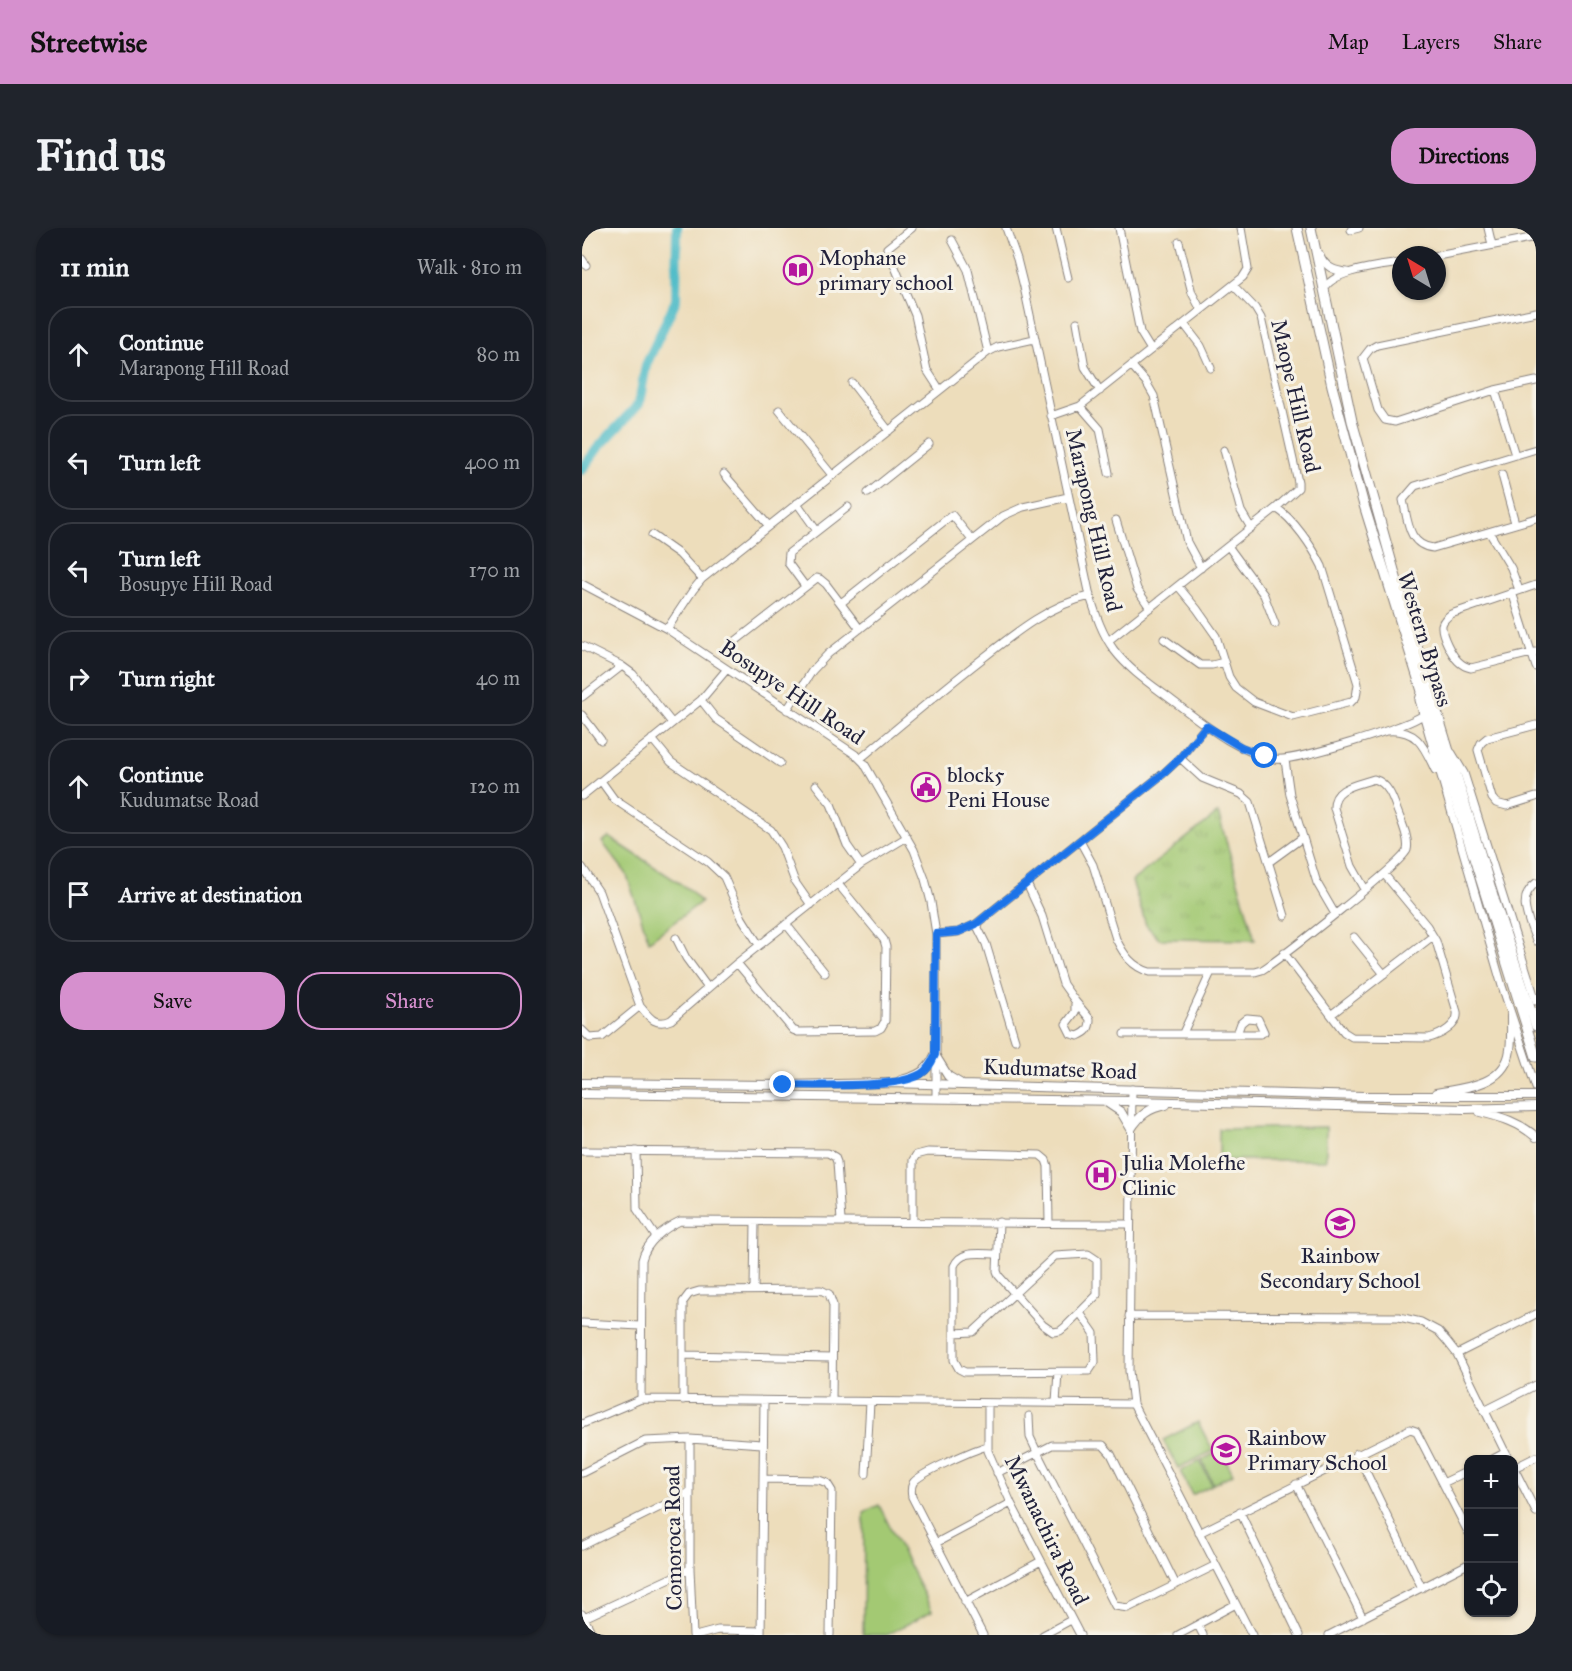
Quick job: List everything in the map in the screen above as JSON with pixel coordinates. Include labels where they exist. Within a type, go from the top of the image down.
[{"type":"highway","name":"Western Bypass","points":[[1297,228],[1342,425],[1368,520],[1535,1053]]},
{"type":"highway","name":"Western Bypass","points":[[1312,232],[1352,421],[1397,581],[1496,905],[1536,1026]]},
{"type":"main road","points":[[1421,1096],[1481,1084],[1503,1068],[1509,1055],[1511,1016]]},
{"type":"main road","points":[[890,1083],[921,1074],[930,1065],[935,1055]]},
{"type":"main road","points":[[935,1055],[948,1076],[963,1084]]},
{"type":"main road","name":"Kudumatse Road","points":[[582,1083],[783,1085],[890,1083],[1421,1096],[1536,1096]]},
{"type":"main road","name":"Kudumatse Road","points":[[582,1094],[1102,1100],[1464,1109],[1536,1107]]},
{"type":"main road","points":[[1102,1100],[1116,1107],[1131,1129],[1146,1111],[1179,1102]]},
{"type":"main road","points":[[1464,1109],[1507,1119],[1525,1128],[1536,1137]]},
{"type":"street","points":[[912,228],[887,248],[915,315],[927,370],[940,390]]},
{"type":"street","points":[[1006,230],[1015,228]]},
{"type":"street","points":[[1056,228],[1068,278]]},
{"type":"street","points":[[1119,228],[1140,332],[1151,350]]},
{"type":"street","points":[[1052,416],[1080,406],[1243,277],[1248,269],[1241,228]]},
{"type":"street","points":[[1351,230],[1359,228]]},
{"type":"street","points":[[1488,228],[1492,245]]},
{"type":"street","name":"Marapong Hill Road","points":[[1006,230],[1017,259],[1090,596],[1100,626],[1123,661],[1206,726],[1241,747],[1265,756],[1285,760]]},
{"type":"street","points":[[1312,232],[1323,262],[1336,270],[1349,273]]},
{"type":"street","points":[[1446,254],[1536,237]]},
{"type":"street","points":[[952,240],[968,270],[988,352]]},
{"type":"street","points":[[1179,242],[1192,293],[1201,310]]},
{"type":"street","points":[[1323,292],[1328,281],[1334,277],[1392,265]]},
{"type":"street","name":"Maope Hill Road","points":[[1233,285],[1255,308],[1261,318],[1298,488],[1276,508]]},
{"type":"street","points":[[1536,312],[1377,345],[1365,353],[1363,358],[1378,411],[1385,420],[1395,422],[1495,390],[1536,381]]},
{"type":"street","points":[[1077,322],[1085,367],[1100,391]]},
{"type":"street","points":[[1184,324],[1201,345],[1211,368]]},
{"type":"street","points":[[667,629],[684,601],[702,579],[768,525],[988,352],[998,347],[1034,339]]},
{"type":"street","points":[[1132,366],[1146,382],[1154,396],[1187,542],[1201,568]]},
{"type":"street","points":[[852,383],[889,431]]},
{"type":"street","points":[[1495,390],[1515,455]]},
{"type":"street","points":[[1080,406],[1100,429],[1109,473]]},
{"type":"street","points":[[779,410],[832,475]]},
{"type":"street","points":[[868,493],[929,444]]},
{"type":"street","points":[[1536,448],[1415,486],[1403,500],[1412,536],[1424,547],[1433,548],[1536,518]]},
{"type":"street","points":[[1224,450],[1241,511],[1251,528]]},
{"type":"street","points":[[724,474],[768,525]]},
{"type":"street","points":[[1502,475],[1515,523]]},
{"type":"street","points":[[787,710],[820,663],[1003,516],[1013,511],[1068,497]]},
{"type":"street","points":[[796,503],[818,531]]},
{"type":"street","points":[[805,586],[788,563],[789,554],[848,507]]},
{"type":"street","points":[[1108,641],[1276,508],[1289,519],[1315,552],[1322,566],[1341,625],[1358,691],[1356,697],[1351,702],[1293,717],[1254,702],[1236,688],[1229,677],[1213,631],[1178,586]]},
{"type":"street","points":[[841,603],[952,515],[972,540]]},
{"type":"street","points":[[1116,520],[1137,589],[1150,608]]},
{"type":"street","points":[[1489,532],[1511,568],[1536,667]]},
{"type":"street","points":[[652,535],[679,554],[702,579]]},
{"type":"street","points":[[1228,546],[1264,595],[1275,624]]},
{"type":"street","points":[[733,643],[813,580],[820,579],[860,629]]},
{"type":"street","name":"Bosupye Hill Road","points":[[582,584],[667,629],[860,759],[907,837],[925,879],[936,934],[936,1098]]},
{"type":"street","points":[[1533,653],[1471,668],[1464,666],[1457,660],[1444,636],[1442,626],[1451,614],[1536,585]]},
{"type":"street","points":[[860,759],[964,673],[1042,614],[1064,602],[1090,596]]},
{"type":"street","points":[[1164,639],[1200,665],[1224,662]]},
{"type":"street","points":[[582,646],[622,666],[638,679],[672,723]]},
{"type":"street","points":[[582,697],[622,666]]},
{"type":"street","points":[[582,796],[701,700],[727,669]]},
{"type":"street","points":[[1421,693],[1419,700],[1443,786],[1511,1016],[1536,1088]]},
{"type":"street","points":[[701,700],[716,719],[780,763]]},
{"type":"street","points":[[582,715],[602,740]]},
{"type":"street","points":[[1335,914],[1320,891],[1302,838],[1290,795],[1285,760],[1381,732],[1414,721],[1423,715]]},
{"type":"street","points":[[1536,725],[1487,738],[1480,744],[1478,750],[1492,798],[1496,804],[1507,806],[1536,797]]},
{"type":"street","points":[[936,934],[958,932],[976,924],[1180,758],[1206,726]]},
{"type":"street","points":[[1381,732],[1405,732],[1416,738],[1425,749],[1443,786]]},
{"type":"street","points":[[652,739],[671,762],[771,830],[782,847],[795,882],[811,905]]},
{"type":"street","points":[[1449,748],[1464,772],[1536,1000]]},
{"type":"street","points":[[1180,758],[1202,778],[1247,798],[1253,809],[1285,916]]},
{"type":"street","points":[[1080,841],[1093,866],[1116,939],[1138,969],[1150,972],[1255,972],[1268,966],[1384,874],[1404,856],[1407,846],[1394,800],[1383,784],[1374,779],[1342,789],[1334,801],[1334,808],[1352,866],[1365,889]]},
{"type":"street","points":[[600,781],[614,800],[708,862],[722,874],[742,918],[759,945]]},
{"type":"street","points":[[816,785],[831,804],[847,845],[861,865]]},
{"type":"street","points":[[582,867],[599,892],[640,1006],[655,1022],[665,1022],[671,1020],[759,945],[861,865],[907,837]]},
{"type":"street","points":[[1269,862],[1302,838]]},
{"type":"street","points":[[1284,953],[1344,1032],[1352,1037],[1429,1038],[1437,1036],[1455,1023],[1458,1018],[1457,1012],[1437,944],[1384,874]]},
{"type":"street","points":[[1536,883],[1524,897],[1524,905],[1536,941]]},
{"type":"street","points":[[737,963],[793,1030],[798,1032],[875,1031],[881,1028],[885,1021],[886,946],[880,935],[838,884]]},
{"type":"street","points":[[1027,884],[1042,916],[1061,978],[1075,1001],[1090,1019],[1090,1026],[1086,1032],[1078,1036],[1071,1034],[1066,1024],[1075,1012],[1075,1001]]},
{"type":"street","points":[[786,924],[825,973]]},
{"type":"street","points":[[976,924],[986,944],[1015,1040]]},
{"type":"street","points":[[1332,1014],[1433,936]]},
{"type":"street","points":[[1354,937],[1384,974]]},
{"type":"street","points":[[676,938],[686,958],[708,988]]},
{"type":"street","points":[[1183,1033],[1211,972]]},
{"type":"street","points":[[582,1030],[590,1038],[602,1037],[640,1006]]},
{"type":"street","points":[[1124,1034],[1237,1034]]},
{"type":"street","points":[[1529,1067],[1536,1073]]},
{"type":"street","points":[[1132,1089],[1129,1371],[1133,1404],[1252,1635]]},
{"type":"street","points":[[582,1151],[828,1153],[835,1157],[837,1162],[841,1221]]},
{"type":"street","points":[[636,1151],[638,1209],[656,1237]]},
{"type":"street","points":[[913,1221],[913,1160],[916,1155],[928,1152],[1035,1153],[1046,1160],[1048,1166],[1049,1223]]},
{"type":"street","points":[[641,1399],[642,1260],[645,1251],[656,1237],[680,1221],[1129,1224]]},
{"type":"street","points":[[754,1290],[755,1222]]},
{"type":"street","points":[[954,1334],[973,1332],[1015,1295],[1055,1256],[1061,1254],[1088,1254],[1097,1260],[1099,1264],[1098,1290],[1095,1299],[1060,1331],[1053,1332],[1043,1325],[1015,1295],[997,1271],[999,1222]]},
{"type":"street","points":[[997,1254],[963,1255],[954,1266],[954,1360],[959,1369],[965,1372],[1089,1371],[1095,1362],[1094,1333],[1080,1312]]},
{"type":"street","points":[[683,1400],[683,1302],[686,1296],[699,1291],[821,1290],[829,1294],[833,1305],[832,1401]]},
{"type":"street","points":[[1457,1354],[1536,1314]]},
{"type":"street","points":[[1129,1316],[1399,1317],[1420,1322],[1438,1331],[1457,1354],[1507,1455]]},
{"type":"street","points":[[582,1323],[640,1326]]},
{"type":"street","points":[[683,1355],[832,1358]]},
{"type":"street","points":[[1056,1403],[1058,1371]]},
{"type":"street","points":[[1484,1410],[1536,1385]]},
{"type":"street","points":[[582,1424],[641,1399],[1133,1404]]},
{"type":"street","points":[[699,1635],[718,1630],[761,1633],[764,1401]]},
{"type":"street","points":[[866,1474],[870,1402]]},
{"type":"street","name":"Mwanachira Road","points":[[988,1404],[987,1446],[997,1473],[1080,1635]]},
{"type":"street","points":[[1029,1416],[1030,1437],[1115,1606],[1128,1608],[1216,1565]]},
{"type":"street","points":[[1199,1533],[1405,1429],[1416,1431],[1464,1524]]},
{"type":"street","points":[[582,1473],[645,1441],[690,1440],[762,1444]]},
{"type":"street","name":"Comoroca Road","points":[[690,1440],[690,1569],[693,1635]]},
{"type":"street","points":[[997,1473],[1058,1444],[1098,1443],[1107,1448],[1176,1585]]},
{"type":"street","points":[[983,1635],[912,1497],[913,1483],[916,1479],[966,1453],[987,1446]]},
{"type":"street","points":[[1357,1454],[1422,1588]]},
{"type":"street","points":[[1518,1466],[1536,1457]]},
{"type":"street","points":[[1443,1483],[1464,1473]]},
{"type":"street","points":[[1518,1476],[1536,1512]]},
{"type":"street","points":[[763,1479],[819,1479],[830,1486],[832,1491],[830,1635]]},
{"type":"street","points":[[1296,1484],[1363,1618]]},
{"type":"street","points":[[582,1546],[690,1491]]},
{"type":"street","points":[[936,1543],[1011,1503]]},
{"type":"street","points":[[1240,1512],[1299,1635]]},
{"type":"street","points":[[966,1602],[1041,1561]]},
{"type":"street","points":[[1329,1635],[1464,1566]]},
{"type":"street","points":[[593,1635],[583,1616],[690,1569]]},
{"type":"street","points":[[1178,1635],[1236,1604]]},
{"type":"street","points":[[1043,1635],[1071,1620]]},
{"type":"street","points":[[1198,1624],[1203,1635]]},
{"type":"green space","points":[[1218,813],[1255,940],[1159,939],[1146,925],[1132,881]]},
{"type":"green space","points":[[609,837],[690,890],[701,902],[649,941],[626,873],[602,842]]},
{"type":"green space","points":[[1326,1127],[1326,1160],[1219,1160],[1219,1129]]},
{"type":"green space","points":[[1198,1422],[1213,1451],[1178,1468],[1163,1440]]},
{"type":"green space","points":[[1221,1450],[1233,1474],[1213,1484],[1202,1460]]},
{"type":"green space","points":[[1200,1461],[1212,1485],[1192,1495],[1180,1471]]},
{"type":"green space","points":[[879,1505],[932,1611],[887,1635],[863,1635],[864,1512]]},
{"type":"waterway","points":[[582,470],[597,449],[639,404],[646,365],[676,300],[677,228]]},
{"type":"place","name":"Mophane primary school","points":[[798,270]]},
{"type":"place","name":"block5 Peni House","points":[[926,787]]},
{"type":"place","name":"Julia Molefhe Clinic","points":[[1101,1175]]},
{"type":"place","name":"Rainbow Secondary School","points":[[1340,1223]]},
{"type":"place","name":"Rainbow Primary School","points":[[1226,1450]]},
{"type":"route","points":[[783,1085],[890,1083],[921,1074],[930,1065],[935,1055],[936,934],[958,932],[976,924],[1164,773],[1180,758],[1206,726],[1227,740],[1265,756]]}]
